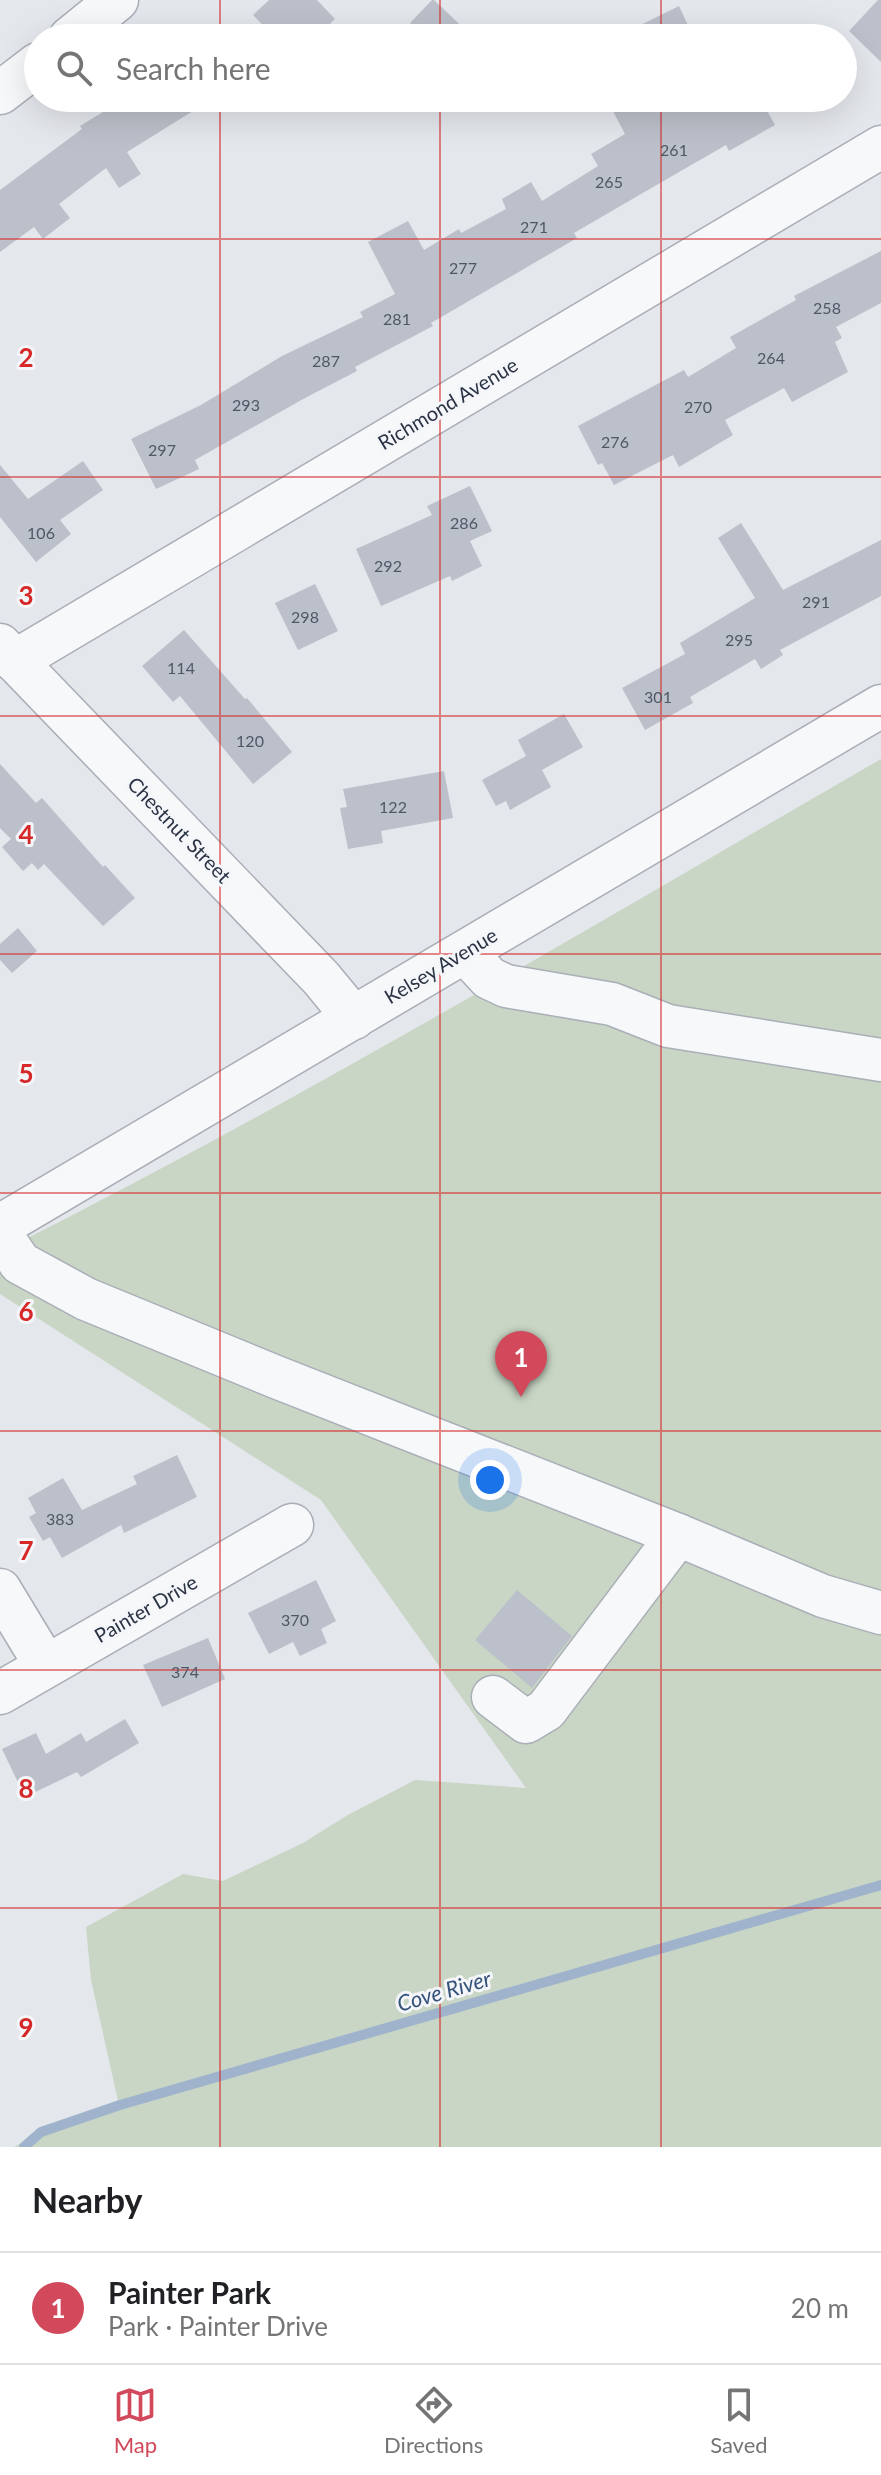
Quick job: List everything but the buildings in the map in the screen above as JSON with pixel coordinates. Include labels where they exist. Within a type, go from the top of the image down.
[{"type":"street","points":[[87,24],[117,0]]},
{"type":"street","points":[[0,93],[24,75]]},
{"type":"street","name":"Richmond Avenue","points":[[8,653],[881,147]]},
{"type":"street","name":"Chestnut Street","points":[[8,653],[321,978],[354,1018]]},
{"type":"street","name":"Kelsey Avenue","points":[[0,1226],[881,706]]},
{"type":"street","points":[[465,952],[489,978],[506,986],[612,1004],[668,1026],[881,1060]]},
{"type":"street","points":[[0,1233],[20,1263],[86,1299],[823,1596],[881,1613]]},
{"type":"street","name":"Painter Drive","points":[[0,1693],[292,1525]]},
{"type":"street","points":[[493,1697],[526,1722],[546,1710],[678,1535]]},
{"type":"street","points":[[0,1590],[46,1666]]},
{"type":"green space","points":[[881,759],[881,2147],[14,2147],[41,2132],[119,2105],[91,1980],[86,1927],[183,1874],[223,1881],[303,1843],[346,1816],[415,1780],[526,1788],[321,1500],[0,1294],[0,1252],[334,1074]]},
{"type":"waterway","name":"Cove River","points":[[24,2147],[41,2132],[120,2105],[881,1885]]},
{"type":"place","name":"Painter Park","points":[[521,1397]]}]
